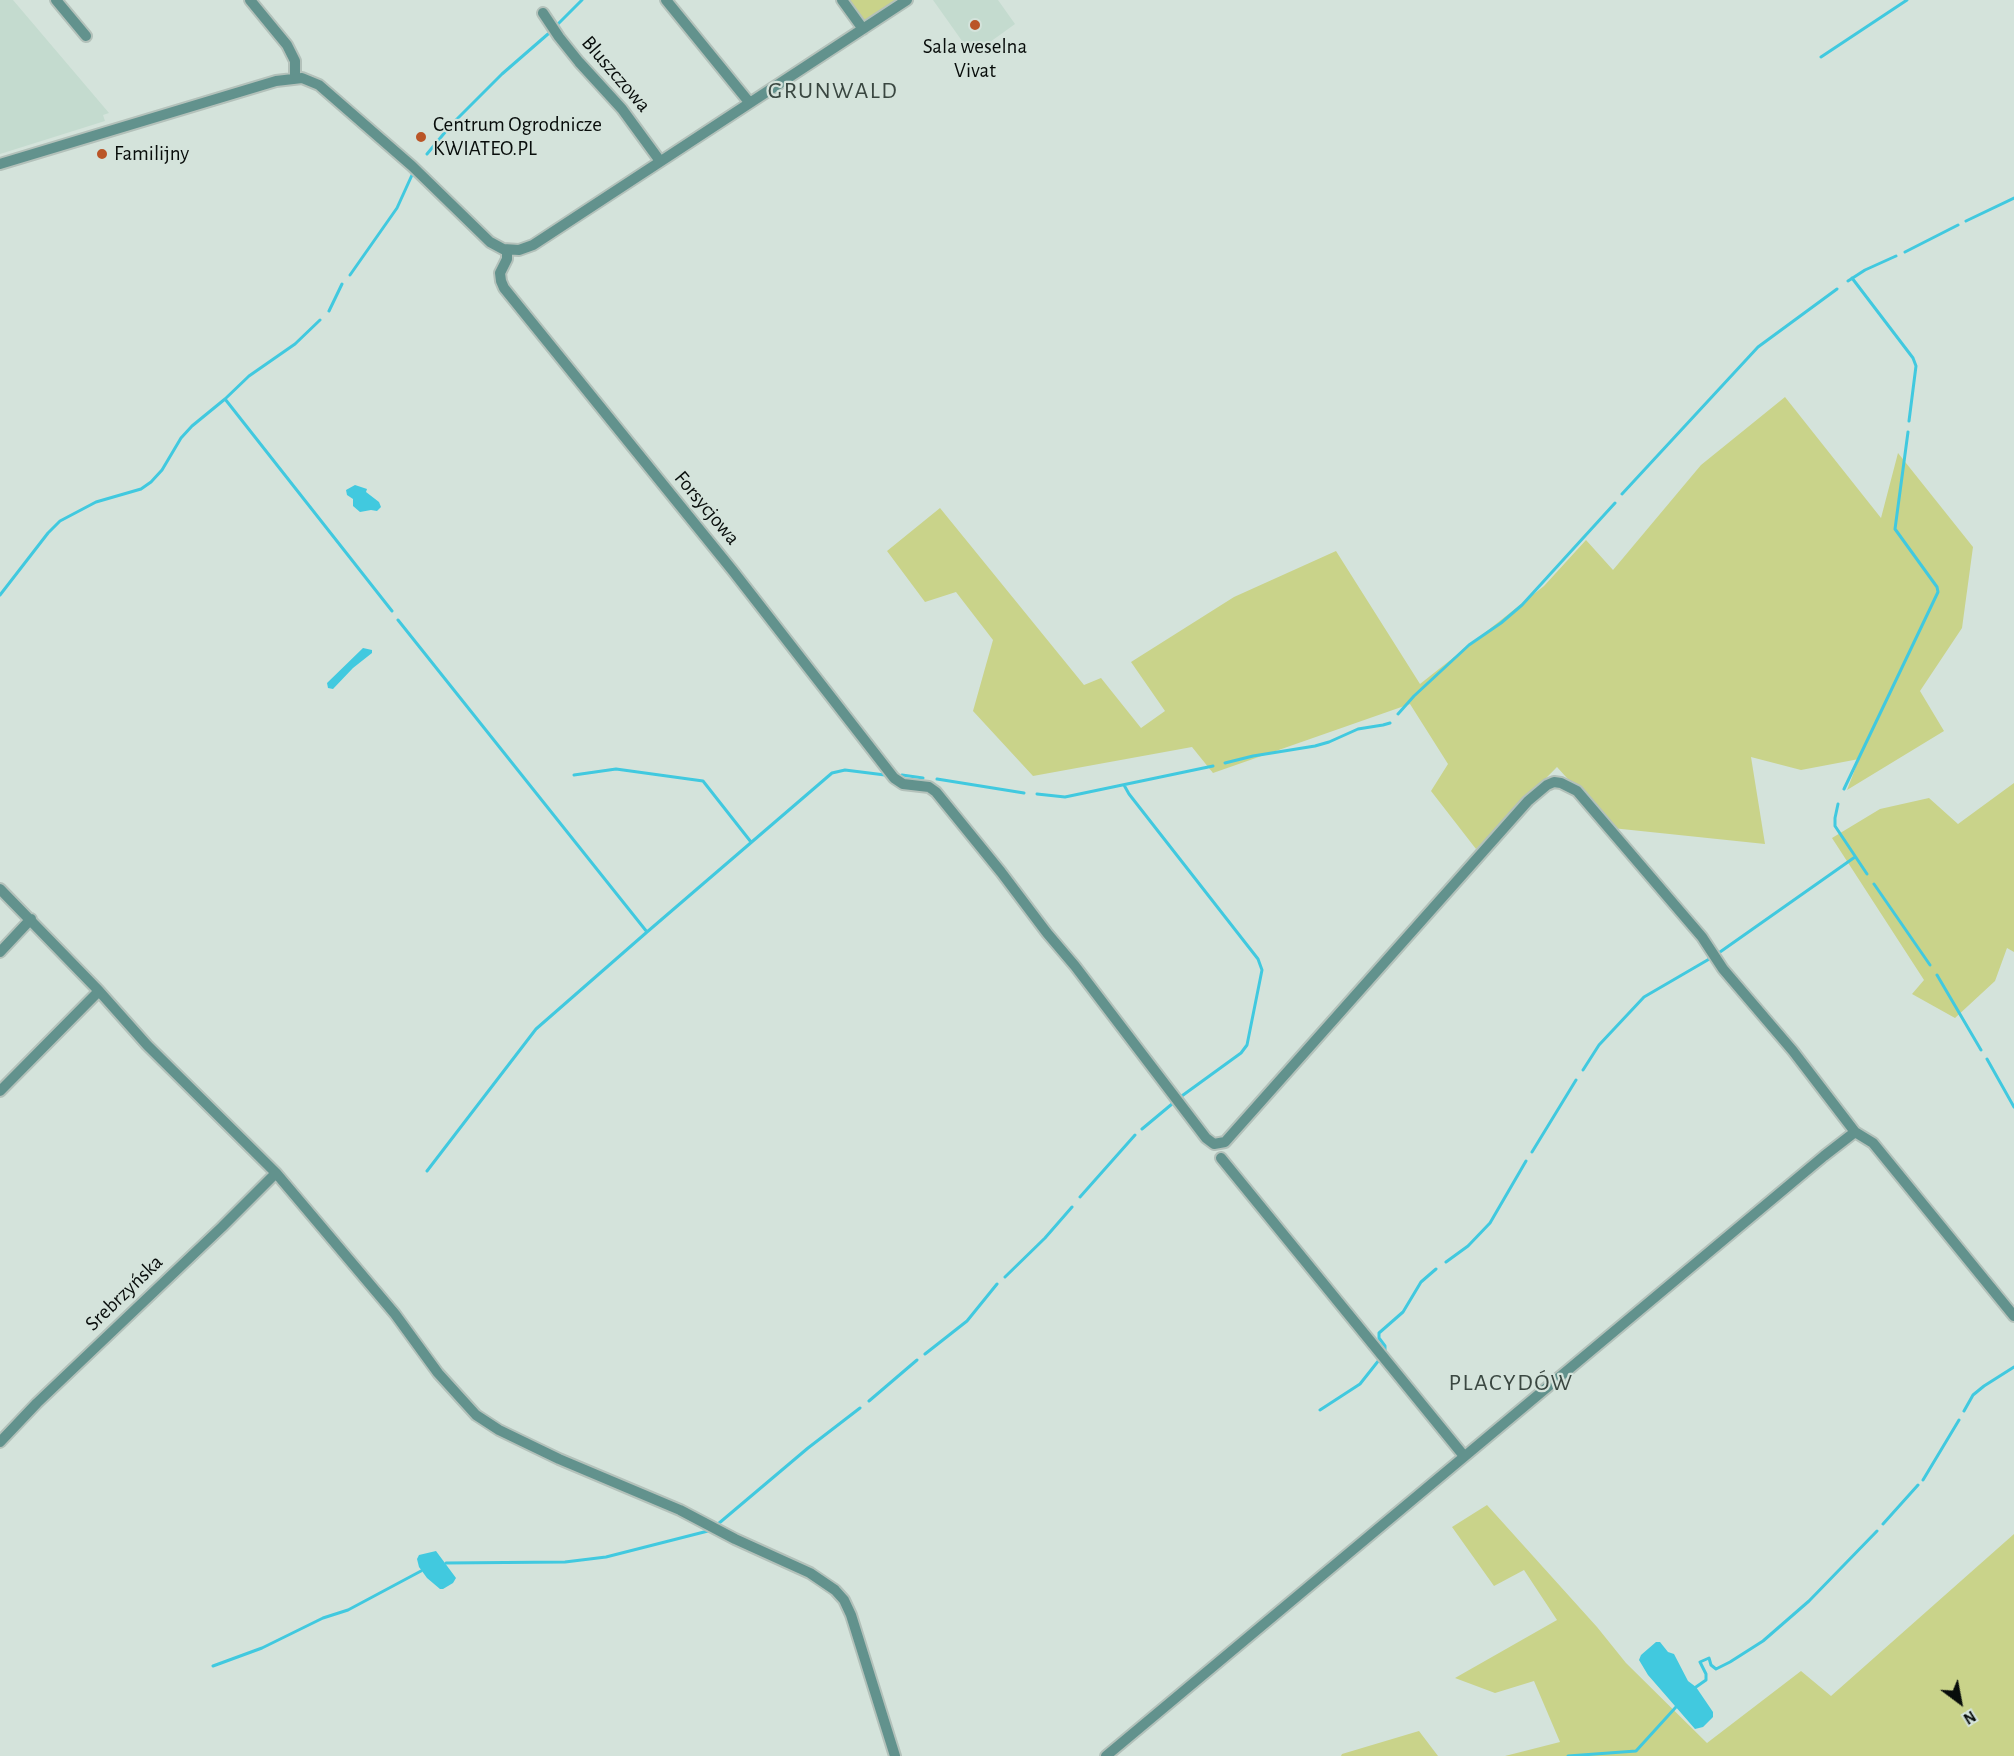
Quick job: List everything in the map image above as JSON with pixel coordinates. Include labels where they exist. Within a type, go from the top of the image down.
[{"type":"street","points":[[56,0],[86,36]]},
{"type":"street","points":[[250,0],[287,45],[295,61],[295,78]]},
{"type":"street","points":[[666,0],[749,102]]},
{"type":"street","points":[[842,0],[863,28]]},
{"type":"street","points":[[0,164],[276,81],[295,78],[308,79],[319,85],[412,166],[487,239],[507,250],[519,250],[533,245],[907,0]]},
{"type":"street","name":"Bluszczowa","points":[[543,13],[579,62],[622,109],[660,161]]},
{"type":"street","name":"Forsycjowa","points":[[507,250],[507,260],[500,273],[504,288],[733,571],[894,778],[903,784],[921,785],[936,792],[1075,966],[1206,1138],[1214,1144],[1225,1142],[1480,853],[1528,801],[1540,790],[1554,782],[1567,784],[1576,791],[1619,840],[1702,937],[1723,969],[1793,1051],[1855,1132]]},
{"type":"street","points":[[0,889],[99,991],[147,1045],[276,1173],[395,1314],[438,1373],[476,1415],[499,1430],[559,1459],[680,1510],[735,1539],[810,1572],[835,1590],[844,1599],[851,1615],[895,1756]]},
{"type":"street","points":[[0,952],[31,920]]},
{"type":"street","points":[[0,1091],[99,991]]},
{"type":"street","points":[[1106,1756],[1855,1132],[1873,1143],[2014,1316]]},
{"type":"street","points":[[1221,1158],[1464,1456]]},
{"type":"street","name":"Srebrzyńska","points":[[0,1442],[37,1403],[276,1173]]},
{"type":"shaded area","points":[[0,0],[13,0],[109,113],[103,115],[105,121],[0,154]]},
{"type":"shaded area","points":[[933,0],[998,0],[1015,24],[972,55]]},
{"type":"green space","points":[[844,0],[899,0],[868,20],[860,21]]},
{"type":"green space","points":[[1785,397],[1881,518],[1898,453],[1973,547],[1962,628],[1920,691],[1944,731],[1847,790],[1859,759],[1801,770],[1751,757],[1765,844],[1612,828],[1557,767],[1476,849],[1431,791],[1448,764],[1410,704],[1213,773],[1192,747],[1033,776],[973,711],[993,640],[956,592],[925,602],[887,551],[940,508],[1084,685],[1101,678],[1141,728],[1165,711],[1131,662],[1234,597],[1336,551],[1420,684],[1544,586],[1586,540],[1613,570],[1701,465]]},
{"type":"green space","points":[[2014,783],[2014,952],[2007,948],[1995,981],[1955,1018],[1912,994],[1924,980],[1832,838],[1880,809],[1929,798],[1958,824]]},
{"type":"green space","points":[[1487,1505],[1597,1627],[1626,1663],[1707,1743],[1801,1671],[1831,1696],[2014,1534],[2014,1756],[1505,1756],[1560,1742],[1534,1681],[1495,1693],[1455,1678],[1557,1620],[1524,1570],[1494,1586],[1452,1527]]},
{"type":"green space","points":[[1419,1731],[1438,1756],[1341,1756],[1342,1754]]},
{"type":"water","points":[[355,485],[367,489],[366,492],[379,502],[381,507],[377,511],[360,512],[353,506],[353,499],[347,495],[346,490]]},
{"type":"water","points":[[363,648],[372,650],[372,653],[353,668],[333,689],[328,688],[327,683]]},
{"type":"water","points":[[436,1551],[456,1578],[453,1583],[443,1589],[427,1578],[419,1567],[417,1559],[419,1555]]},
{"type":"water","points":[[1656,1642],[1660,1642],[1668,1652],[1674,1654],[1688,1681],[1696,1687],[1713,1712],[1713,1717],[1703,1727],[1695,1729],[1648,1675],[1639,1660],[1641,1655]]},
{"type":"waterway","points":[[557,25],[582,0]]},
{"type":"waterway","points":[[1821,57],[1907,0]]},
{"type":"waterway","points":[[427,154],[451,125],[502,74],[548,34]]},
{"type":"waterway","points":[[350,275],[397,208],[412,175]]},
{"type":"waterway","points":[[1966,221],[2014,198]]},
{"type":"waterway","points":[[1905,252],[1958,225]]},
{"type":"waterway","points":[[1848,281],[1865,270],[1896,256]]},
{"type":"waterway","points":[[1852,278],[1913,358],[1916,366],[1909,421]]},
{"type":"waterway","points":[[329,311],[342,284]]},
{"type":"waterway","points":[[1622,494],[1758,347],[1837,289]]},
{"type":"waterway","points":[[0,595],[60,521],[96,502],[141,489],[151,482],[192,426],[249,376],[295,344],[320,320]]},
{"type":"waterway","points":[[225,399],[392,611]]},
{"type":"waterway","points":[[1844,789],[1938,592],[1937,587],[1895,529],[1908,432]]},
{"type":"waterway","points":[[1398,714],[1469,645],[1522,605],[1615,503]]},
{"type":"waterway","points":[[398,620],[647,932],[536,1029],[427,1171]]},
{"type":"waterway","points":[[1225,763],[1315,746],[1358,729],[1390,723]]},
{"type":"waterway","points":[[1037,794],[1065,797],[1213,766]]},
{"type":"waterway","points":[[574,775],[616,769],[703,781],[751,842]]},
{"type":"waterway","points":[[647,932],[832,773],[845,770],[885,775]]},
{"type":"waterway","points":[[902,775],[923,778]]},
{"type":"waterway","points":[[937,779],[1024,793]]},
{"type":"waterway","points":[[1124,785],[1258,959],[1262,970],[1247,1045],[1241,1053],[1179,1098]]},
{"type":"waterway","points":[[1838,804],[1835,826],[1867,874]]},
{"type":"waterway","points":[[1720,952],[1855,857]]},
{"type":"waterway","points":[[1874,884],[1930,965]]},
{"type":"waterway","points":[[1583,1070],[1599,1045],[1644,997],[1711,958]]},
{"type":"waterway","points":[[1937,975],[1981,1050]]},
{"type":"waterway","points":[[1987,1059],[2014,1107]]},
{"type":"waterway","points":[[1532,1152],[1576,1080]]},
{"type":"waterway","points":[[1142,1129],[1172,1104]]},
{"type":"waterway","points":[[1080,1197],[1135,1135]]},
{"type":"waterway","points":[[1446,1262],[1468,1246],[1490,1223],[1526,1161]]},
{"type":"waterway","points":[[1005,1277],[1045,1238],[1072,1207]]},
{"type":"waterway","points":[[1385,1350],[1379,1333],[1403,1312],[1421,1282],[1436,1269]]},
{"type":"waterway","points":[[925,1354],[967,1321],[997,1284]]},
{"type":"waterway","points":[[869,1401],[917,1360]]},
{"type":"waterway","points":[[1320,1410],[1360,1384],[1379,1360]]},
{"type":"waterway","points":[[1964,1411],[1973,1395],[2014,1367]]},
{"type":"waterway","points":[[718,1524],[808,1448],[860,1408]]},
{"type":"waterway","points":[[1923,1480],[1959,1420]]},
{"type":"waterway","points":[[1883,1524],[1918,1485]]},
{"type":"waterway","points":[[446,1563],[565,1562],[606,1557],[708,1531]]},
{"type":"waterway","points":[[1696,1687],[1706,1680],[1706,1674],[1700,1662],[1709,1658],[1711,1665],[1716,1669],[1763,1641],[1809,1601],[1877,1531]]},
{"type":"waterway","points":[[213,1666],[262,1648],[323,1618],[348,1610],[421,1571]]},
{"type":"waterway","points":[[1568,1756],[1636,1751],[1676,1707]]},
{"type":"place","name":"Sala weselna Vivat","points":[[975,25]]},
{"type":"place","name":"Centrum Ogrodnicze KWIATEO.PL","points":[[421,137]]},
{"type":"place","name":"Familijny","points":[[102,154]]},
{"type":"district","name":"GRUNWALD","points":[[833,91]]},
{"type":"district","name":"PLACYDÓW","points":[[1511,1383]]}]
